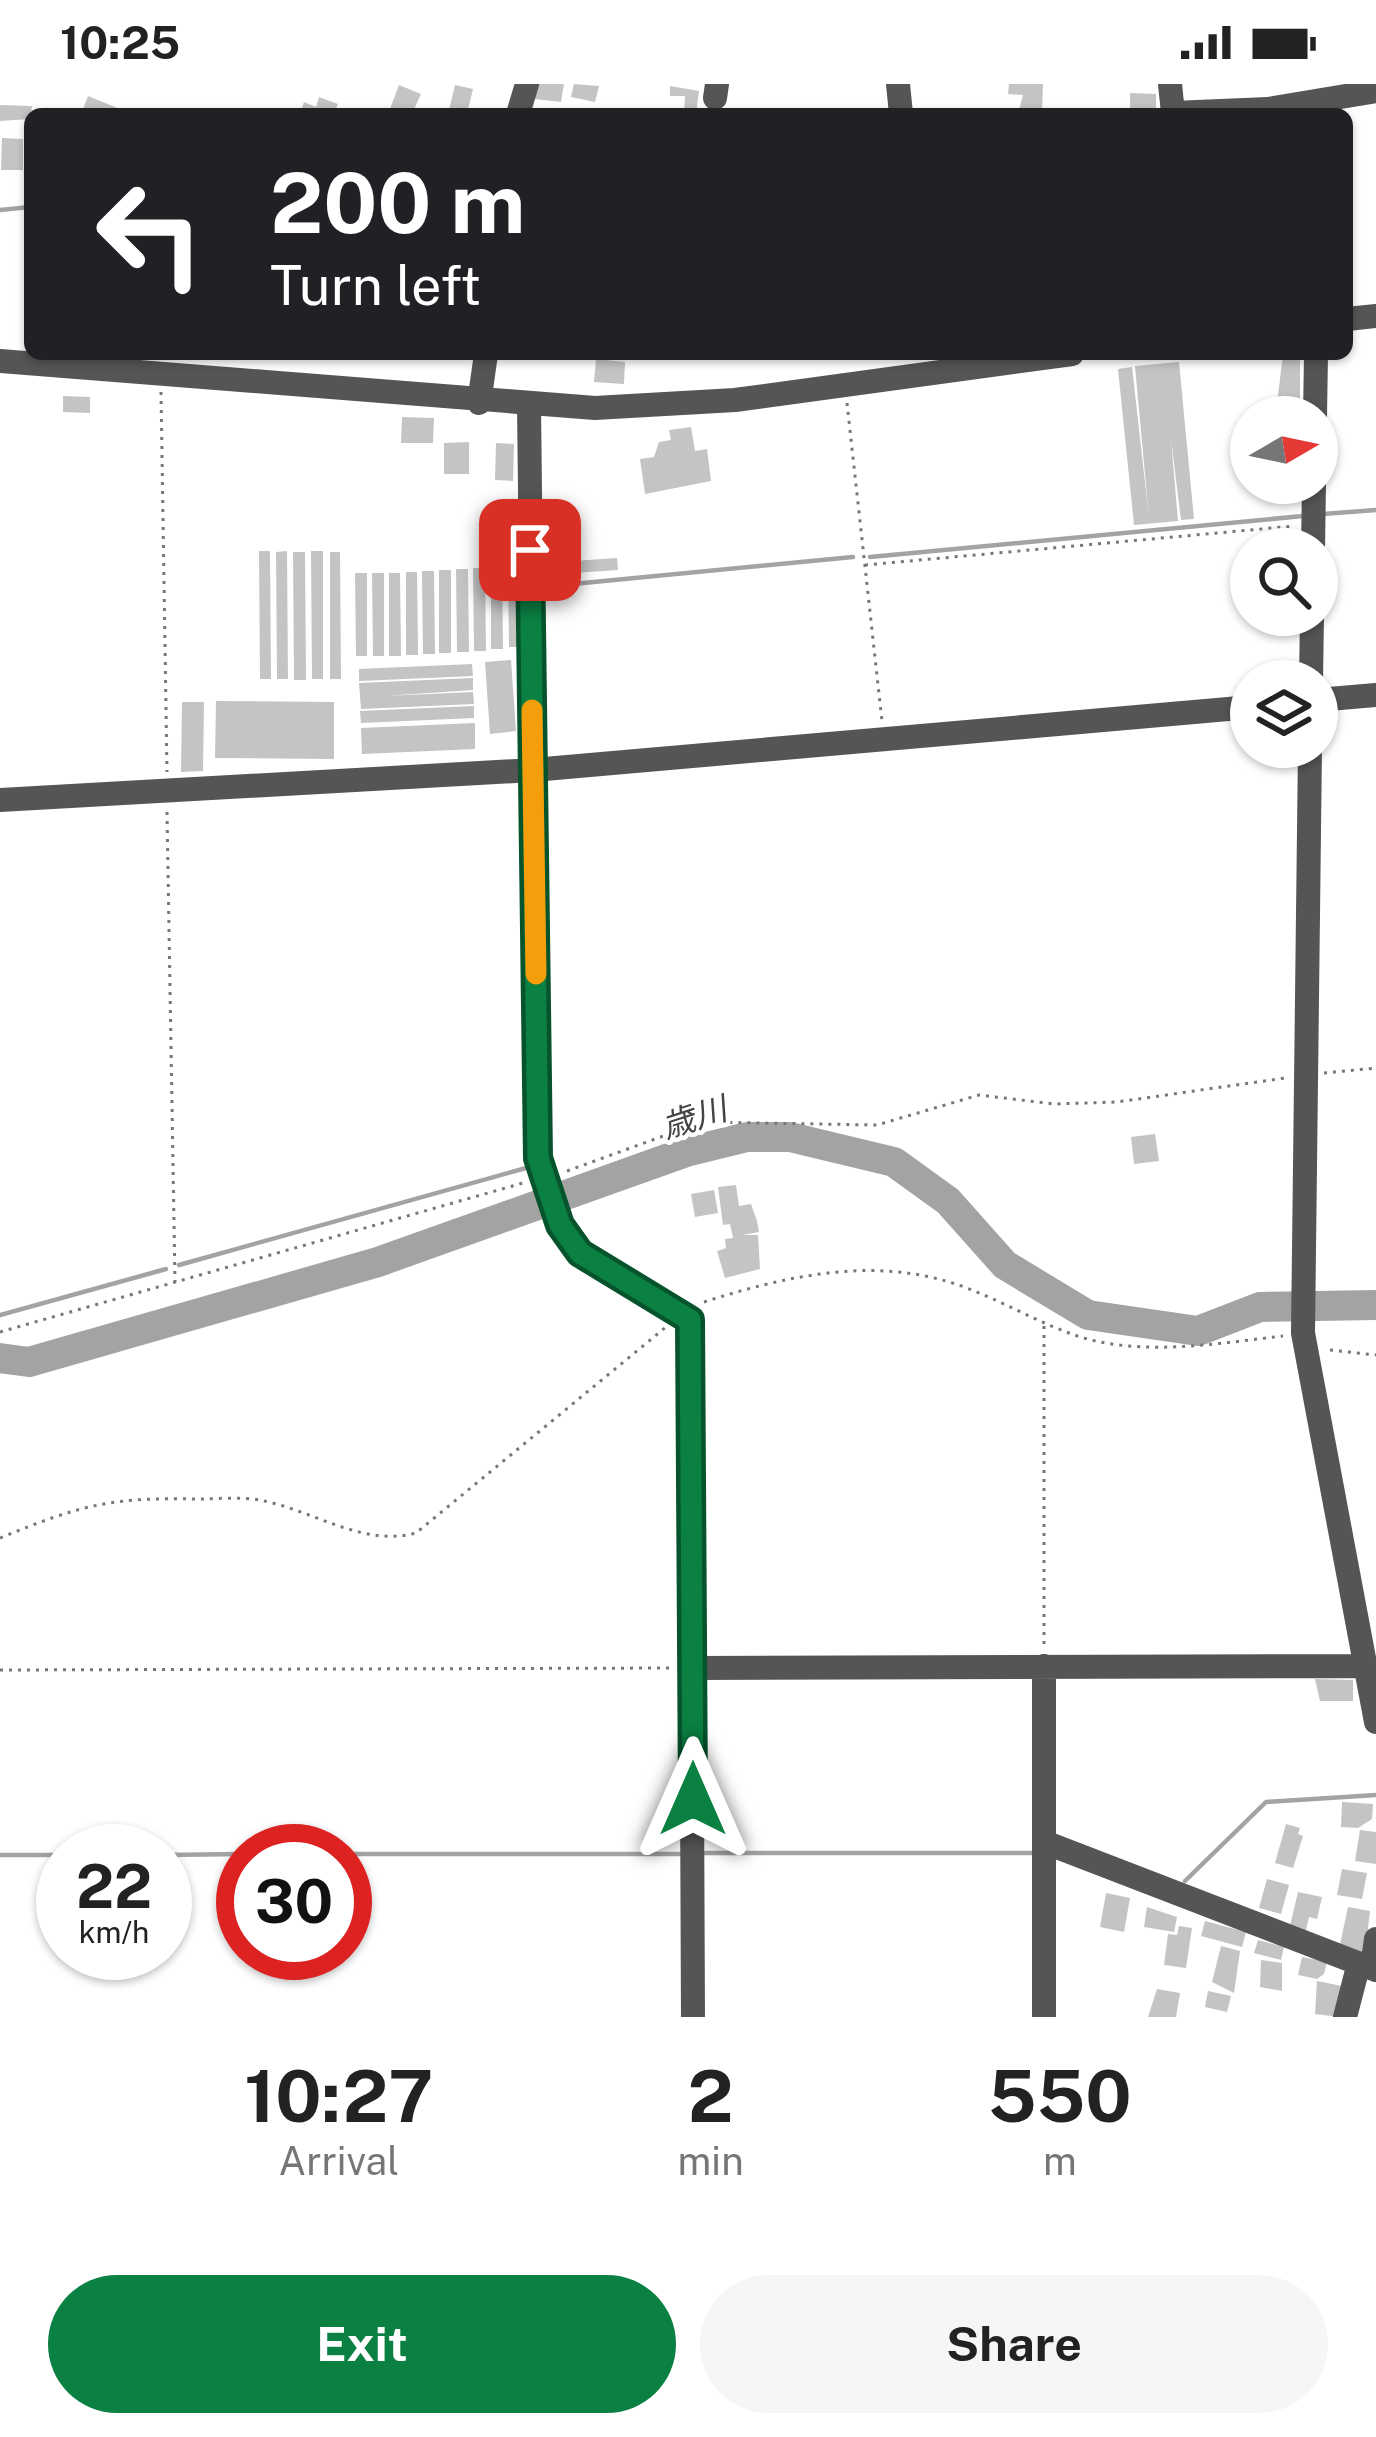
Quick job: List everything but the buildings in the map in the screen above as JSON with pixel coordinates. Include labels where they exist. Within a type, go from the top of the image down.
[{"type":"street","points":[[1223,108],[1376,91]]},
{"type":"street","points":[[479,403],[484,360]]},
{"type":"street","points":[[0,361],[529,406],[692,404],[845,385],[917,364],[979,360]]},
{"type":"street","points":[[1315,396],[1316,360]]},
{"type":"street","points":[[529,406],[542,1178],[560,1225],[580,1253],[684,1312],[690,1320],[693,2017]]},
{"type":"street","points":[[1338,698],[1376,695]]},
{"type":"street","points":[[0,800],[533,770],[1230,708]]},
{"type":"street","points":[[1310,768],[1304,1335],[1376,1722]]},
{"type":"street","points":[[1044,1666],[1044,2017]]},
{"type":"street","points":[[693,1668],[1364,1666]]},
{"type":"street","points":[[1044,1842],[1369,1967]]},
{"type":"street","points":[[1345,2017],[1369,1967],[1376,1939]]},
{"type":"path","points":[[160,375],[175,1284]]},
{"type":"path","points":[[845,385],[884,741]]},
{"type":"path","points":[[865,566],[1230,542]]},
{"type":"path","points":[[0,1332],[542,1178],[702,1122],[877,1125],[979,1095],[1054,1104],[1117,1102],[1376,1068]]},
{"type":"path","points":[[0,1538],[79,1508],[138,1498],[261,1500],[370,1535],[416,1533],[684,1312],[782,1278],[870,1270],[960,1285],[1044,1324],[1094,1340],[1140,1346],[1304,1335],[1376,1355]]},
{"type":"path","points":[[1044,1324],[1044,1666]]},
{"type":"path","points":[[0,1670],[693,1668]]},
{"type":"waterway","points":[[0,210],[24,208]]},
{"type":"waterway","points":[[1323,514],[1376,510]]},
{"type":"waterway","points":[[870,557],[1303,516]]},
{"type":"waterway","points":[[542,587],[853,557]]},
{"type":"waterway","name":"歳川","points":[[0,1358],[29,1362],[378,1262],[686,1152],[747,1137],[790,1137],[894,1162],[948,1201],[1005,1265],[1088,1315],[1198,1331],[1260,1307],[1376,1305]]},
{"type":"waterway","points":[[179,1265],[526,1168]]},
{"type":"waterway","points":[[0,1315],[166,1269]]},
{"type":"waterway","points":[[1185,1881],[1266,1802],[1376,1795]]},
{"type":"waterway","points":[[702,1853],[1032,1853]]},
{"type":"waterway","points":[[192,1855],[216,1854]]},
{"type":"waterway","points":[[372,1854],[684,1854]]},
{"type":"waterway","points":[[0,1855],[36,1855]]},
{"type":"slow traffic","points":[[532,710],[536,974]]},
{"type":"route","points":[[530,550],[538,1158],[560,1225],[580,1253],[684,1312],[690,1320],[693,1799]]}]
